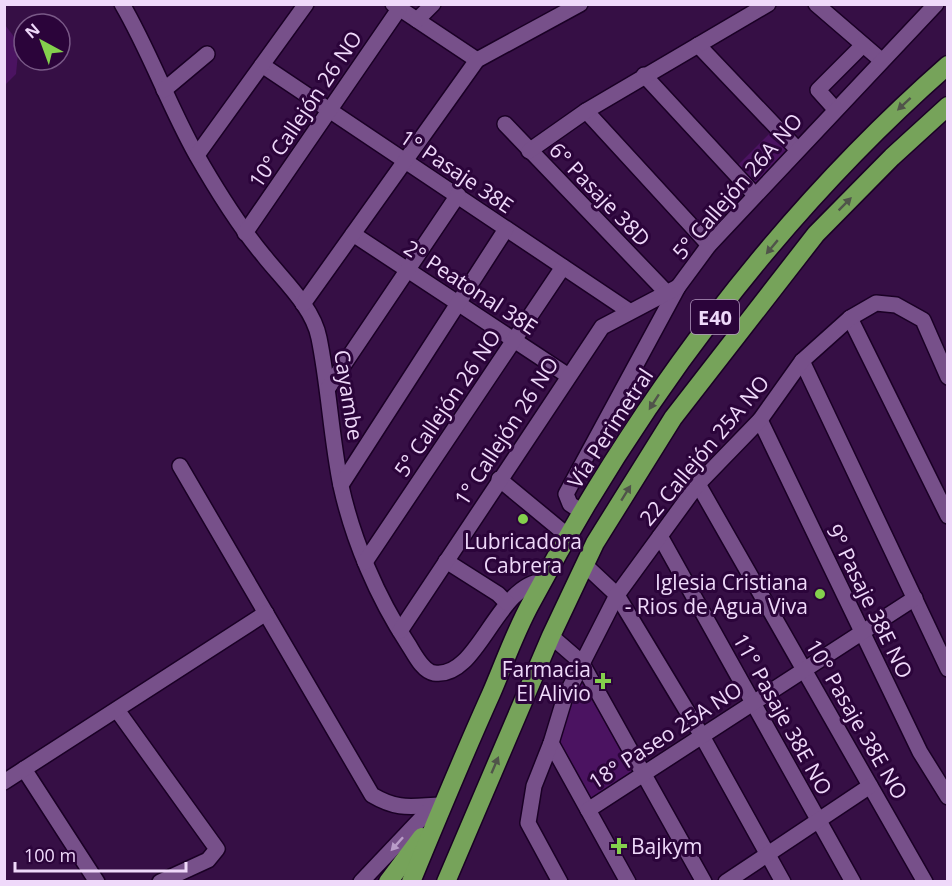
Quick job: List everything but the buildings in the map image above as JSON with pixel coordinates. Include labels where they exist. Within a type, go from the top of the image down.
[{"type":"highway","name":"Vía Perimetral","points":[[411,882],[437,810],[529,606],[582,512],[682,358],[825,184],[900,106],[948,65]]},
{"type":"highway","name":"E40","points":[[446,882],[551,636],[595,543],[674,418],[747,320],[816,234],[892,157],[948,106]]},
{"type":"highway","points":[[388,882],[437,810]]},
{"type":"street","points":[[197,155],[306,4]]},
{"type":"street","points":[[417,20],[433,4]]},
{"type":"street","points":[[303,304],[477,60],[580,4]]},
{"type":"street","points":[[529,151],[586,111],[644,75],[768,4]]},
{"type":"street","points":[[816,4],[880,60]]},
{"type":"street","name":"5° Callejón 26A NO","points":[[582,512],[570,504],[566,494],[672,290],[709,245],[797,149],[936,4]]},
{"type":"street","name":"Cayambe","points":[[123,5],[197,155],[245,233],[303,304],[318,334],[341,485],[350,520],[366,562],[400,631],[422,666],[432,673],[444,673],[462,664],[507,603],[526,586],[543,581]]},
{"type":"street","points":[[396,7],[477,60]]},
{"type":"street","name":"10° Callejón 26 NO","points":[[245,233],[329,111],[396,7]]},
{"type":"street","points":[[698,45],[797,149]]},
{"type":"street","points":[[835,109],[818,90],[863,45]]},
{"type":"street","points":[[164,90],[207,54]]},
{"type":"street","name":"1° Pasaje 38E","points":[[262,65],[628,311]]},
{"type":"street","points":[[644,75],[755,195]]},
{"type":"street","points":[[586,111],[709,245]]},
{"type":"street","name":"6° Pasaje 38D","points":[[505,124],[529,151],[672,290]]},
{"type":"street","points":[[328,388],[405,269],[458,195]]},
{"type":"street","name":"5° Callejón 26 NO","points":[[341,485],[506,229]]},
{"type":"street","name":"2° Peatonal 38E","points":[[352,234],[567,375]]},
{"type":"street","name":"5° Callejón 26 NO","points":[[366,562],[563,267]]},
{"type":"street","name":"1° Callejón 26 NO","points":[[400,631],[567,375],[602,327],[628,311],[672,290]]},
{"type":"street","name":"22 Callejón 25A NO","points":[[561,882],[528,823],[534,786],[551,743],[565,697],[617,595],[698,484],[760,420],[802,361],[850,318],[876,303],[896,305],[922,320],[948,377]]},
{"type":"street","points":[[850,318],[948,516]]},
{"type":"street","points":[[802,361],[948,669]]},
{"type":"street","name":"9° Pasaje 38E NO","points":[[760,420],[920,752],[948,797]]},
{"type":"street","points":[[180,466],[372,795],[389,805],[437,810]]},
{"type":"street","points":[[499,479],[568,537]]},
{"type":"street","name":"10° Pasaje 38E NO","points":[[698,484],[925,882]]},
{"type":"street","name":"11° Pasaje 38E NO","points":[[660,536],[853,882]]},
{"type":"street","points":[[446,561],[498,594],[507,603]]},
{"type":"street","points":[[585,565],[617,595],[702,736],[783,882]]},
{"type":"street","name":"18° Paseo 25A NO","points":[[588,810],[915,598]]},
{"type":"street","points":[[4,782],[266,613]]},
{"type":"street","points":[[551,636],[581,662],[704,882]]},
{"type":"street","points":[[117,710],[217,849],[208,860],[160,882]]},
{"type":"street","points":[[551,743],[628,882]]},
{"type":"street","points":[[24,769],[97,882]]},
{"type":"street","points":[[726,882],[870,786]]},
{"type":"street","points":[[361,882],[437,810]]},
{"type":"shaded area","points":[[5,25],[12,34],[12,72],[16,72],[5,85]]},
{"type":"shaded area","points":[[772,131],[789,150],[752,188],[735,168]]},
{"type":"shaded area","points":[[580,680],[637,775],[592,804],[555,743]]},
{"type":"place","name":"Lubricadora Cabrera","points":[[523,519]]},
{"type":"place","name":"Iglesia Cristiana - Rios de Agua Viva","points":[[820,594]]},
{"type":"place","name":"Farmacia El Alivio","points":[[603,681]]},
{"type":"place","name":"Bajkym","points":[[619,846]]}]
